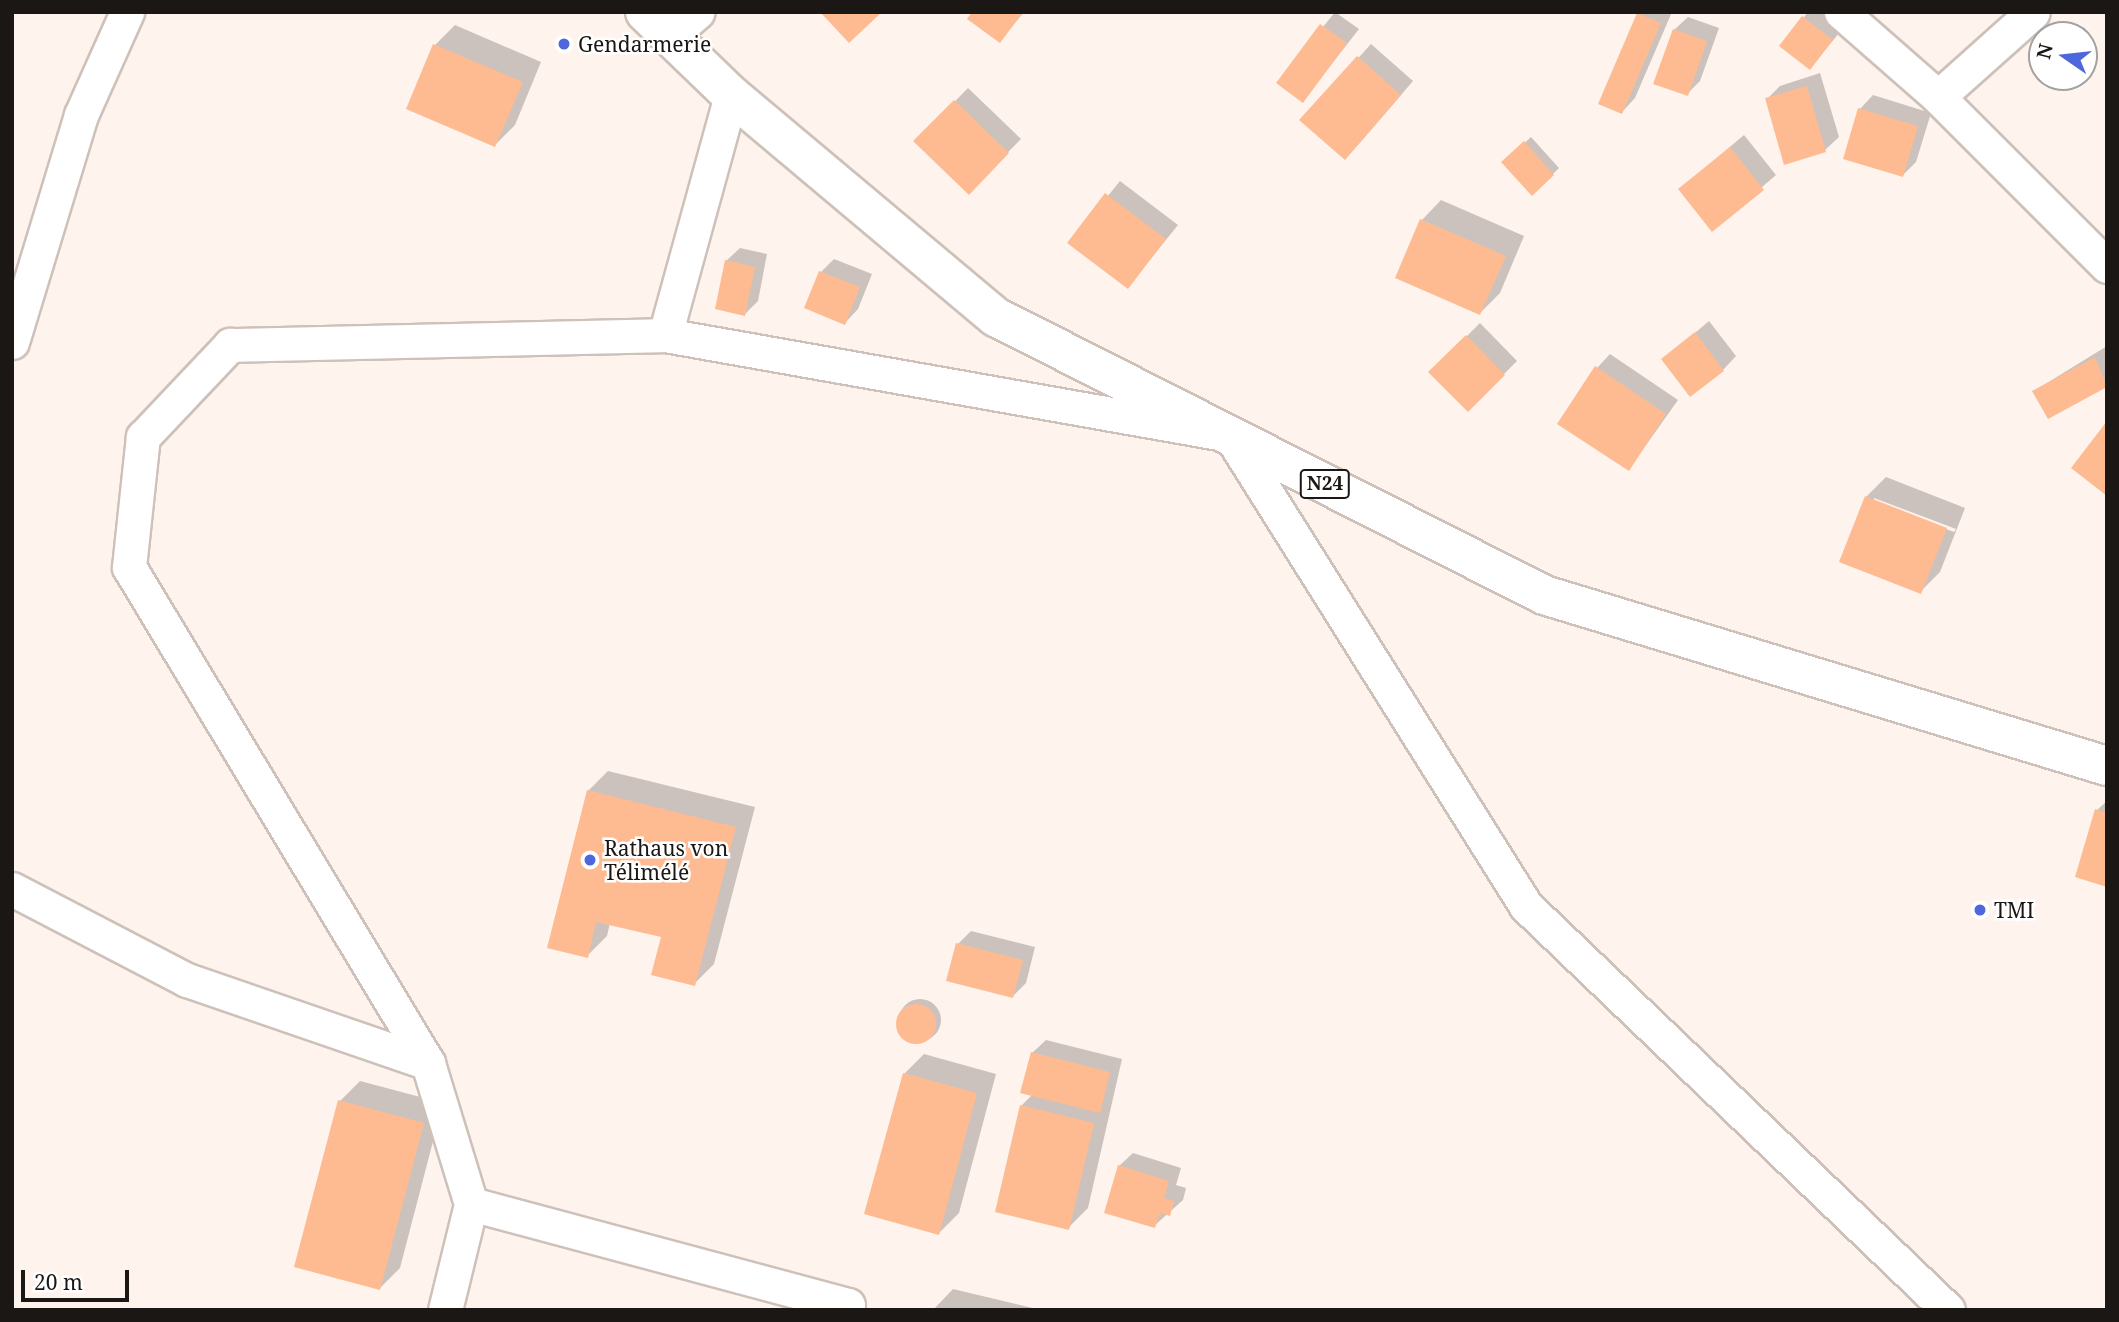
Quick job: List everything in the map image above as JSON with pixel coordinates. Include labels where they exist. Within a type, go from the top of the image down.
[{"type":"main road","name":"N24","points":[[671,20],[731,94],[996,317],[1544,595],[2107,766]]},
{"type":"street","points":[[12,342],[81,115],[127,12]]},
{"type":"street","points":[[1841,12],[1938,97],[2107,266]]},
{"type":"street","points":[[1938,97],[2033,12]]},
{"type":"street","points":[[665,335],[731,94]]},
{"type":"street","points":[[445,1310],[471,1204],[428,1063],[129,567],[143,437],[230,345],[665,335],[1230,435],[1525,906],[1948,1310]]},
{"type":"street","points":[[12,889],[187,980],[428,1063]]},
{"type":"street","points":[[471,1204],[848,1305],[847,1310]]},
{"type":"building","points":[[820,12],[882,12],[849,43]]},
{"type":"building","points":[[972,12],[1023,12],[1000,43],[967,19]]},
{"type":"building","points":[[1637,13],[1661,23],[1622,114],[1598,104]]},
{"type":"building","points":[[1802,16],[1833,40],[1810,70],[1779,46]]},
{"type":"building","points":[[1320,24],[1347,43],[1303,103],[1276,83]]},
{"type":"building","points":[[1673,29],[1707,41],[1688,96],[1653,84]]},
{"type":"building","points":[[433,44],[523,82],[495,147],[406,109]]},
{"type":"building","points":[[1357,56],[1401,95],[1345,160],[1299,120]]},
{"type":"building","points":[[1807,86],[1826,152],[1784,165],[1765,98]]},
{"type":"building","points":[[954,100],[1009,153],[969,195],[913,141]]},
{"type":"building","points":[[1858,108],[1918,126],[1903,177],[1843,159]]},
{"type":"building","points":[[1524,141],[1554,175],[1532,196],[1501,162]]},
{"type":"building","points":[[1730,147],[1764,190],[1712,232],[1678,189]]},
{"type":"building","points":[[1105,193],[1166,239],[1128,289],[1067,243]]},
{"type":"building","points":[[1420,219],[1506,256],[1480,315],[1395,278]]},
{"type":"building","points":[[725,260],[755,267],[745,316],[715,309]]},
{"type":"building","points":[[819,271],[860,287],[845,325],[804,308]]},
{"type":"building","points":[[1695,332],[1724,371],[1690,397],[1661,359]]},
{"type":"building","points":[[1466,335],[1505,375],[1468,412],[1428,372]]},
{"type":"building","points":[[2095,357],[2107,387],[2048,419],[2032,391]]},
{"type":"building","points":[[1595,366],[1666,414],[1629,471],[1557,424]]},
{"type":"building","points":[[2107,421],[2107,496],[2071,468]]},
{"type":"building","points":[[1865,496],[1947,528],[1921,594],[1839,562]]},
{"type":"building","points":[[587,790],[736,827],[695,986],[651,975],[661,937],[596,922],[588,958],[547,948]]},
{"type":"building","points":[[2095,809],[2107,813],[2107,887],[2075,877]]},
{"type":"building","points":[[956,943],[1023,960],[1013,998],[946,981]]},
{"type":"building","points":[[916,1004],[924,1005],[930,1010],[935,1016],[935,1032],[930,1038],[924,1043],[916,1044],[908,1043],[902,1038],[897,1032],[896,1024],[897,1016],[902,1010],[908,1005]]},
{"type":"building","points":[[1031,1052],[1110,1072],[1100,1113],[1020,1093]]},
{"type":"building","points":[[903,1073],[977,1093],[939,1235],[864,1214]]},
{"type":"building","points":[[338,1100],[424,1123],[380,1290],[294,1267]]},
{"type":"building","points":[[1020,1105],[1094,1123],[1069,1230],[995,1212]]},
{"type":"building","points":[[1118,1165],[1169,1181],[1164,1198],[1174,1201],[1170,1216],[1160,1213],[1155,1228],[1104,1213]]},
{"type":"place","name":"Gendarmerie","points":[[564,44]]},
{"type":"place","name":"Rathaus von Télimélé","points":[[590,860]]},
{"type":"place","name":"TMI","points":[[1980,910]]}]
